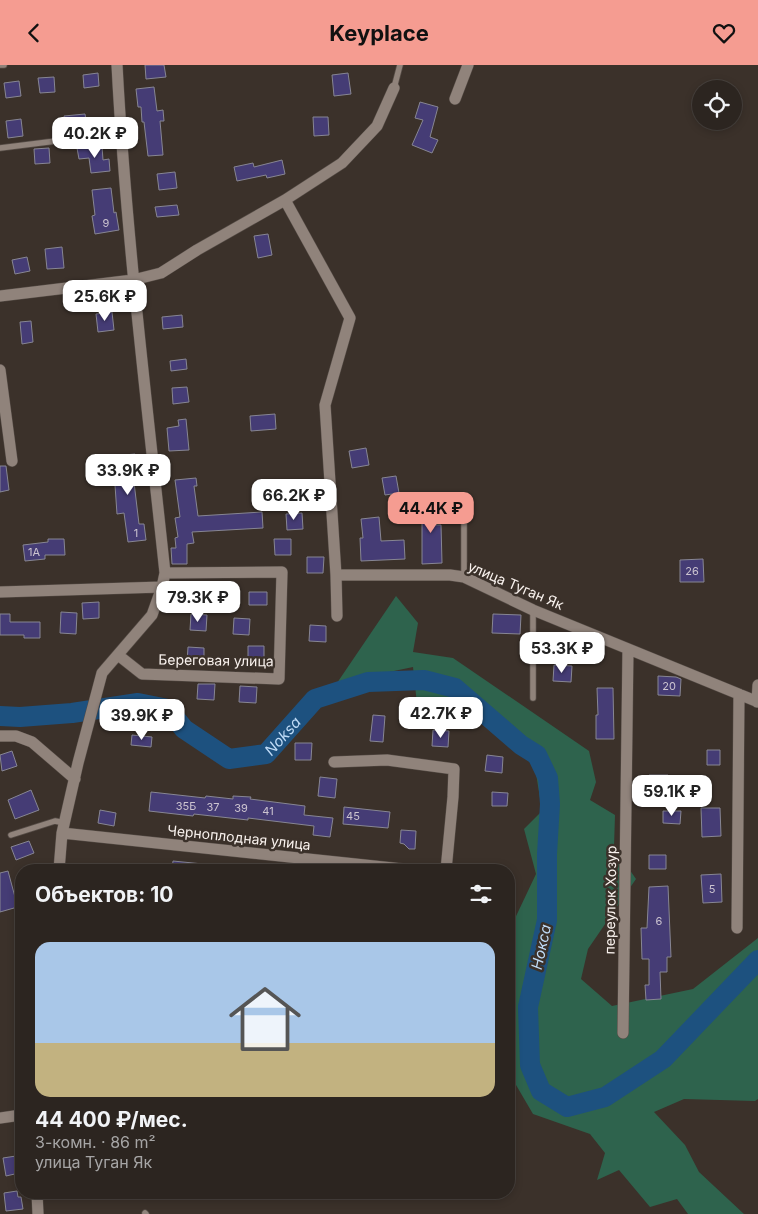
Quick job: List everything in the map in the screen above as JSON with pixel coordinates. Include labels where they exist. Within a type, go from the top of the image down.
[{"type":"street","points":[[60,864],[63,828],[102,673],[152,615],[165,573],[133,280],[120,133],[117,65]]},
{"type":"street","points":[[455,99],[468,65]]},
{"type":"street","points":[[0,296],[133,280],[160,273],[285,200],[342,163],[377,126],[394,88]]},
{"type":"street","points":[[285,200],[350,318],[324,405],[336,575],[337,616]]},
{"type":"street","points":[[0,370],[12,461]]},
{"type":"street","name":"Береговая улица","points":[[118,655],[142,674],[279,679],[282,573],[165,573]]},
{"type":"street","name":"улица Туган Як","points":[[336,575],[450,575],[464,577],[533,610],[757,702]]},
{"type":"street","points":[[0,592],[162,587]]},
{"type":"street","name":"переулок Хозур","points":[[623,1033],[628,649]]},
{"type":"street","points":[[757,702],[758,685]]},
{"type":"street","points":[[737,928],[739,694]]},
{"type":"street","points":[[0,735],[16,736],[32,742],[75,779]]},
{"type":"street","points":[[334,762],[387,760],[454,769],[447,864]]},
{"type":"street","name":"Черноплодная улица","points":[[63,828],[362,864]]},
{"type":"street","points":[[0,1118],[15,1116]]},
{"type":"street","points":[[37,1199],[38,1214]]},
{"type":"lane","points":[[394,88],[400,65]]},
{"type":"lane","points":[[0,148],[120,133]]},
{"type":"lane","points":[[464,496],[464,577]]},
{"type":"lane","points":[[533,610],[534,698]]},
{"type":"lane","points":[[10,835],[55,821],[63,828]]},
{"type":"green space","points":[[396,596],[418,623],[413,652],[453,658],[589,751],[596,782],[590,800],[615,815],[614,847],[636,879],[588,949],[581,979],[612,1006],[693,989],[758,938],[758,1099],[755,1101],[684,1099],[654,1112],[685,1145],[699,1172],[744,1214],[688,1214],[677,1199],[650,1207],[619,1170],[597,1180],[605,1153],[590,1134],[533,1114],[515,1083],[515,918],[536,874],[524,829],[542,811],[535,767],[475,712],[417,704],[413,667],[337,683]]},
{"type":"building","points":[[145,65],[164,65],[166,77],[146,79]]},
{"type":"building","points":[[98,73],[99,86],[84,88],[83,75]]},
{"type":"building","points":[[348,73],[351,94],[334,96],[332,75]]},
{"type":"building","points":[[54,77],[55,92],[40,93],[38,78]]},
{"type":"building","points":[[19,81],[21,96],[6,98],[4,83]]},
{"type":"building","points":[[154,87],[157,111],[163,110],[164,121],[160,121],[163,155],[148,156],[144,122],[142,122],[141,107],[138,107],[136,89]]},
{"type":"building","points":[[420,102],[438,107],[430,137],[438,140],[432,153],[412,145],[423,120],[415,118]]},
{"type":"building","points":[[85,114],[87,126],[66,129],[64,116]]},
{"type":"building","points":[[313,117],[328,117],[329,135],[314,136]]},
{"type":"building","points":[[21,119],[23,136],[8,138],[6,121]]},
{"type":"building","points":[[102,146],[103,160],[109,159],[110,171],[91,173],[89,158],[79,159],[77,148]]},
{"type":"building","points":[[49,148],[50,163],[35,164],[34,149]]},
{"type":"building","points":[[282,160],[285,174],[267,178],[266,175],[237,181],[234,167],[253,163],[254,167]]},
{"type":"building","points":[[175,172],[177,188],[159,190],[157,174]]},
{"type":"building","points":[[111,188],[114,213],[116,212],[119,230],[95,234],[92,216],[95,215],[92,190]]},
{"type":"building","points":[[177,205],[179,215],[157,217],[155,207]]},
{"type":"building","points":[[268,234],[272,255],[258,258],[254,236]]},
{"type":"building","points":[[62,247],[64,268],[47,269],[45,249]]},
{"type":"building","points":[[27,257],[30,271],[15,274],[12,260]]},
{"type":"building","points":[[112,312],[114,330],[98,332],[96,314]]},
{"type":"building","points":[[182,315],[183,327],[163,329],[162,317]]},
{"type":"building","points":[[31,321],[33,342],[22,344],[20,322]]},
{"type":"building","points":[[186,359],[187,369],[171,371],[170,361]]},
{"type":"building","points":[[187,387],[189,402],[173,404],[172,388]]},
{"type":"building","points":[[275,414],[276,429],[251,431],[250,416]]},
{"type":"building","points":[[186,419],[189,450],[169,451],[167,428],[179,426],[178,420]]},
{"type":"building","points":[[366,448],[369,465],[352,468],[349,451]]},
{"type":"building","points":[[135,454],[137,474],[133,474],[139,524],[144,524],[146,540],[128,542],[124,513],[117,514],[113,456]]},
{"type":"building","points":[[0,466],[6,466],[9,490],[0,492]]},
{"type":"building","points":[[396,476],[399,493],[385,495],[382,478]]},
{"type":"building","points":[[196,478],[197,486],[194,486],[198,516],[262,512],[263,528],[192,532],[194,543],[187,544],[187,564],[172,564],[171,548],[176,548],[175,538],[178,537],[175,518],[180,517],[175,480]]},
{"type":"building","points":[[420,501],[437,501],[436,525],[441,525],[442,563],[422,564]]},
{"type":"building","points":[[302,513],[303,529],[287,530],[286,514]]},
{"type":"building","points":[[379,517],[381,541],[404,540],[405,559],[361,561],[360,538],[363,538],[361,519]]},
{"type":"building","points":[[48,539],[64,539],[65,555],[45,555],[45,559],[25,561],[23,545],[48,542]]},
{"type":"building","points":[[274,539],[291,539],[291,555],[275,555]]},
{"type":"building","points":[[307,557],[324,557],[323,573],[307,573]]},
{"type":"building","points":[[703,559],[704,582],[680,582],[680,560]]},
{"type":"building","points":[[203,589],[217,589],[217,604],[203,604]]},
{"type":"building","points":[[249,592],[267,592],[267,605],[249,605]]},
{"type":"building","points":[[99,602],[99,618],[83,619],[82,603]]},
{"type":"building","points":[[61,612],[77,613],[76,634],[60,633]]},
{"type":"building","points":[[0,614],[10,614],[10,622],[40,622],[40,638],[24,638],[24,635],[0,635]]},
{"type":"building","points":[[191,614],[207,615],[206,631],[190,630]]},
{"type":"building","points":[[493,614],[521,615],[520,634],[492,633]]},
{"type":"building","points":[[234,618],[250,619],[249,635],[233,634]]},
{"type":"building","points":[[310,625],[326,626],[326,642],[309,641]]},
{"type":"building","points":[[248,646],[264,646],[264,660],[248,660]]},
{"type":"building","points":[[188,647],[204,648],[204,664],[187,663]]},
{"type":"building","points":[[554,665],[572,666],[571,682],[553,681]]},
{"type":"building","points":[[658,676],[681,679],[680,696],[658,695]]},
{"type":"building","points":[[198,684],[215,684],[214,700],[197,699]]},
{"type":"building","points":[[240,686],[257,687],[256,703],[239,702]]},
{"type":"building","points":[[597,688],[613,688],[614,739],[596,739],[596,715],[598,715]]},
{"type":"building","points":[[373,715],[385,716],[383,742],[370,741]]},
{"type":"building","points":[[433,730],[449,731],[448,747],[432,746]]},
{"type":"building","points":[[132,735],[152,737],[151,747],[131,745]]},
{"type":"building","points":[[295,743],[312,743],[311,760],[295,760]]},
{"type":"building","points":[[707,750],[720,750],[720,765],[707,765]]},
{"type":"building","points":[[12,751],[17,766],[2,771],[0,755]]},
{"type":"building","points":[[487,755],[503,757],[502,773],[485,771]]},
{"type":"building","points":[[649,775],[668,775],[668,795],[648,795]]},
{"type":"building","points":[[320,777],[337,779],[335,798],[318,796]]},
{"type":"building","points":[[31,790],[39,810],[15,819],[8,800]]},
{"type":"building","points":[[151,792],[205,798],[206,796],[233,799],[233,796],[251,797],[250,799],[305,806],[304,815],[333,818],[330,837],[313,835],[314,826],[248,818],[248,820],[149,811]]},
{"type":"building","points":[[492,792],[508,793],[507,806],[492,806]]},
{"type":"building","points":[[344,807],[390,812],[388,828],[343,824]]},
{"type":"building","points":[[701,808],[720,808],[721,836],[702,837]]},
{"type":"building","points":[[100,810],[116,813],[114,826],[98,823]]},
{"type":"building","points":[[663,811],[681,811],[680,824],[663,823]]},
{"type":"building","points":[[401,830],[416,831],[415,849],[409,849],[400,843]]},
{"type":"building","points":[[29,841],[34,853],[16,860],[11,847]]},
{"type":"building","points":[[649,855],[666,855],[666,869],[649,869]]},
{"type":"building","points":[[173,861],[203,864],[173,864]]},
{"type":"building","points":[[8,871],[15,897],[15,908],[0,912],[0,873]]},
{"type":"building","points":[[721,874],[722,902],[703,903],[701,875]]},
{"type":"building","points":[[668,886],[671,957],[667,957],[667,972],[660,972],[661,999],[646,1000],[645,985],[649,985],[649,959],[642,959],[641,928],[647,928],[649,887]]},
{"type":"building","points":[[15,1156],[15,1174],[6,1176],[3,1158]]},
{"type":"building","points":[[15,1191],[15,1199],[21,1199],[23,1209],[6,1211],[4,1193]]},
{"type":"waterway","name":"Нокса","points":[[0,716],[20,717],[72,713],[138,703],[168,709],[184,729],[229,759],[266,754],[315,699],[368,682],[424,680],[455,688],[521,745],[537,755],[548,778],[550,804],[547,854],[547,920],[528,1007],[530,1065],[541,1091],[567,1107],[605,1097],[663,1059],[758,960]]},
{"type":"water label","name":"Noksa","points":[[281,734]]}]
